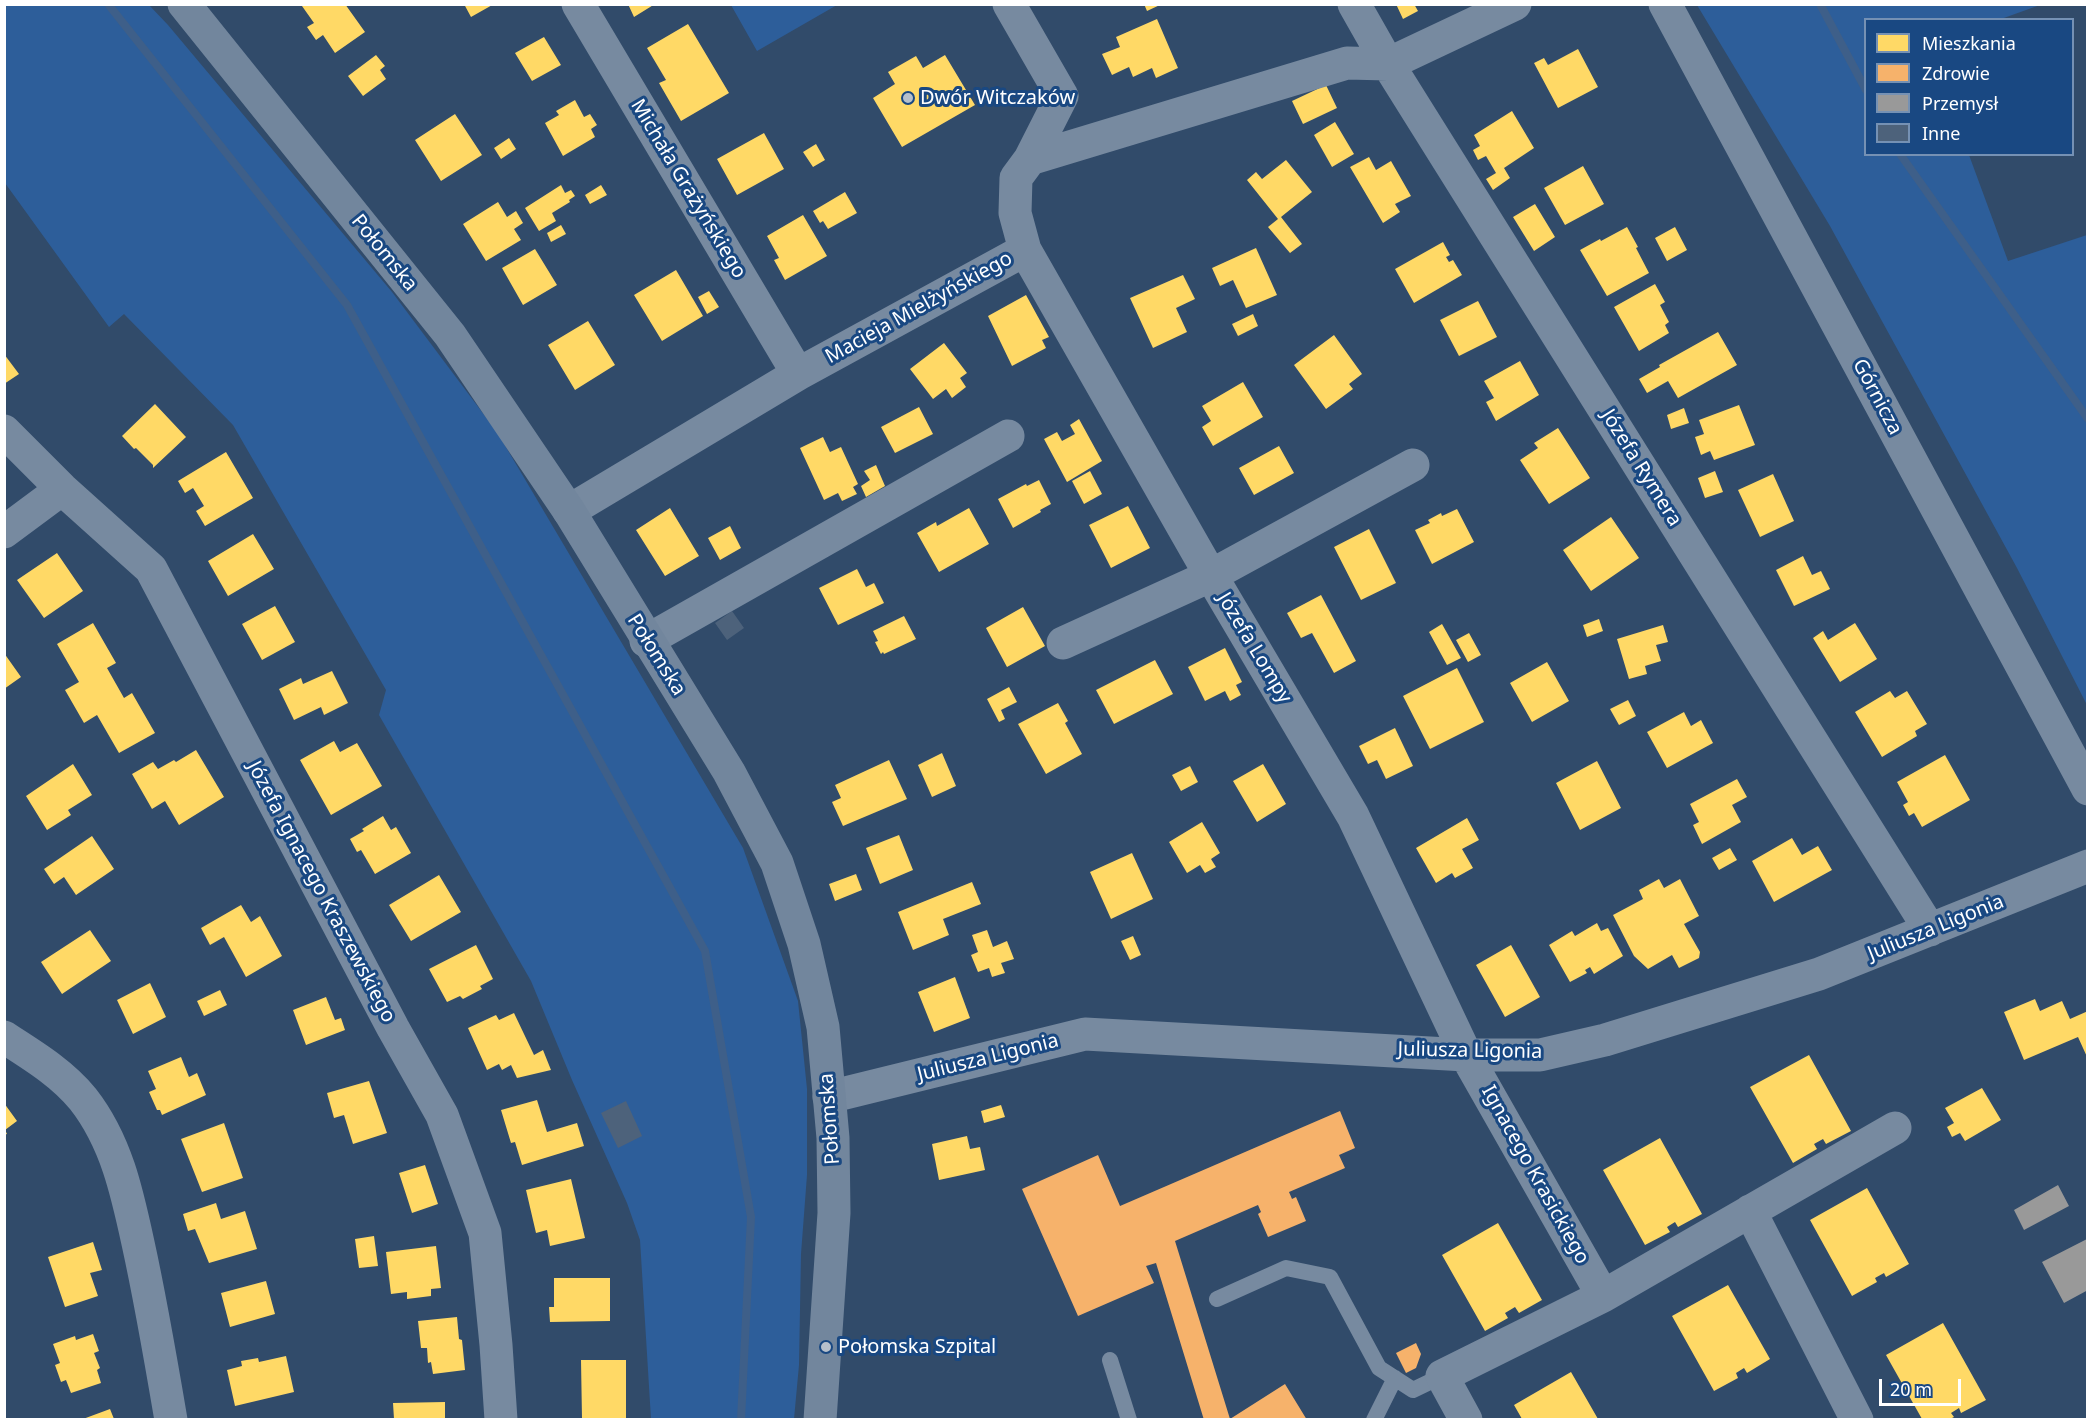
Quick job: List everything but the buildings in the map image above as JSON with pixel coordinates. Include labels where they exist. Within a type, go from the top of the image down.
[{"type":"street","name":"Połomska","points":[[184,4],[450,335],[568,511],[646,641],[729,772],[777,862],[804,944],[823,1027],[833,1138],[834,1213],[820,1419]]},
{"type":"street","name":"Michała Grażyńskiego","points":[[578,4],[798,374]]},
{"type":"street","points":[[1009,4],[1062,96],[1030,159]]},
{"type":"street","name":"Józefa Rymera","points":[[1354,4],[1388,64],[1930,930]]},
{"type":"street","points":[[1030,159],[1347,63],[1388,64],[1515,4]]},
{"type":"street","name":"Górnicza","points":[[1665,4],[2088,789]]},
{"type":"street","name":"Macieja Mielżyńskiego","points":[[568,511],[798,374],[1025,250],[1015,213],[1016,178],[1030,159]]},
{"type":"street","name":"Józefa Lompy","points":[[1025,250],[1210,576],[1353,816],[1466,1055]]},
{"type":"street","name":"Józefa Ignacego Kraszewskiego","points":[[4,431],[62,489],[151,568],[393,1028],[442,1115],[485,1233],[501,1419]]},
{"type":"street","points":[[646,641],[1008,436]]},
{"type":"street","points":[[1063,643],[1210,576],[1413,465]]},
{"type":"street","points":[[4,532],[62,489]]},
{"type":"street","name":"Juliusza Ligonia","points":[[829,1097],[1085,1034],[1466,1055],[1540,1055],[1605,1040],[1819,974],[2088,866]]},
{"type":"street","points":[[4,1036],[55,1071],[83,1098],[105,1133],[124,1181],[146,1277],[171,1419]]},
{"type":"street","name":"Ignacego Krasickiego","points":[[1466,1055],[1603,1296]]},
{"type":"street","points":[[1466,1419],[1442,1376],[1603,1296],[1895,1128]]},
{"type":"street","points":[[1750,1211],[1857,1419]]},
{"type":"lane","points":[[1217,1299],[1286,1268],[1330,1276],[1379,1368],[1413,1390],[1442,1376]]},
{"type":"lane","points":[[1110,1360],[1129,1419]]},
{"type":"lane","points":[[1374,1419],[1395,1378]]},
{"type":"shaded area","points":[[4,5],[149,5],[168,25],[392,292],[497,432],[743,848],[798,1001],[807,1089],[807,1175],[801,1254],[799,1365],[794,1419],[651,1419],[640,1240],[627,1203],[531,981],[379,715],[386,690],[233,425],[124,314],[109,327],[5,183]]},
{"type":"shaded area","points":[[731,5],[837,5],[757,51]]},
{"type":"shaded area","points":[[1697,5],[2040,5],[2004,18],[1864,18],[1864,156],[1969,156],[2008,261],[2087,235],[2087,705],[2017,568],[1830,226]]},
{"type":"waterway","points":[[108,4],[347,305],[705,951],[751,1217],[741,1420]]},
{"type":"waterway","points":[[1820,4],[1864,86]]},
{"type":"waterway","points":[[1901,156],[2088,419]]},
{"type":"place","name":"Dwór Witczaków","points":[[908,98]]},
{"type":"place","name":"Połomska Szpital","points":[[826,1347]]}]
